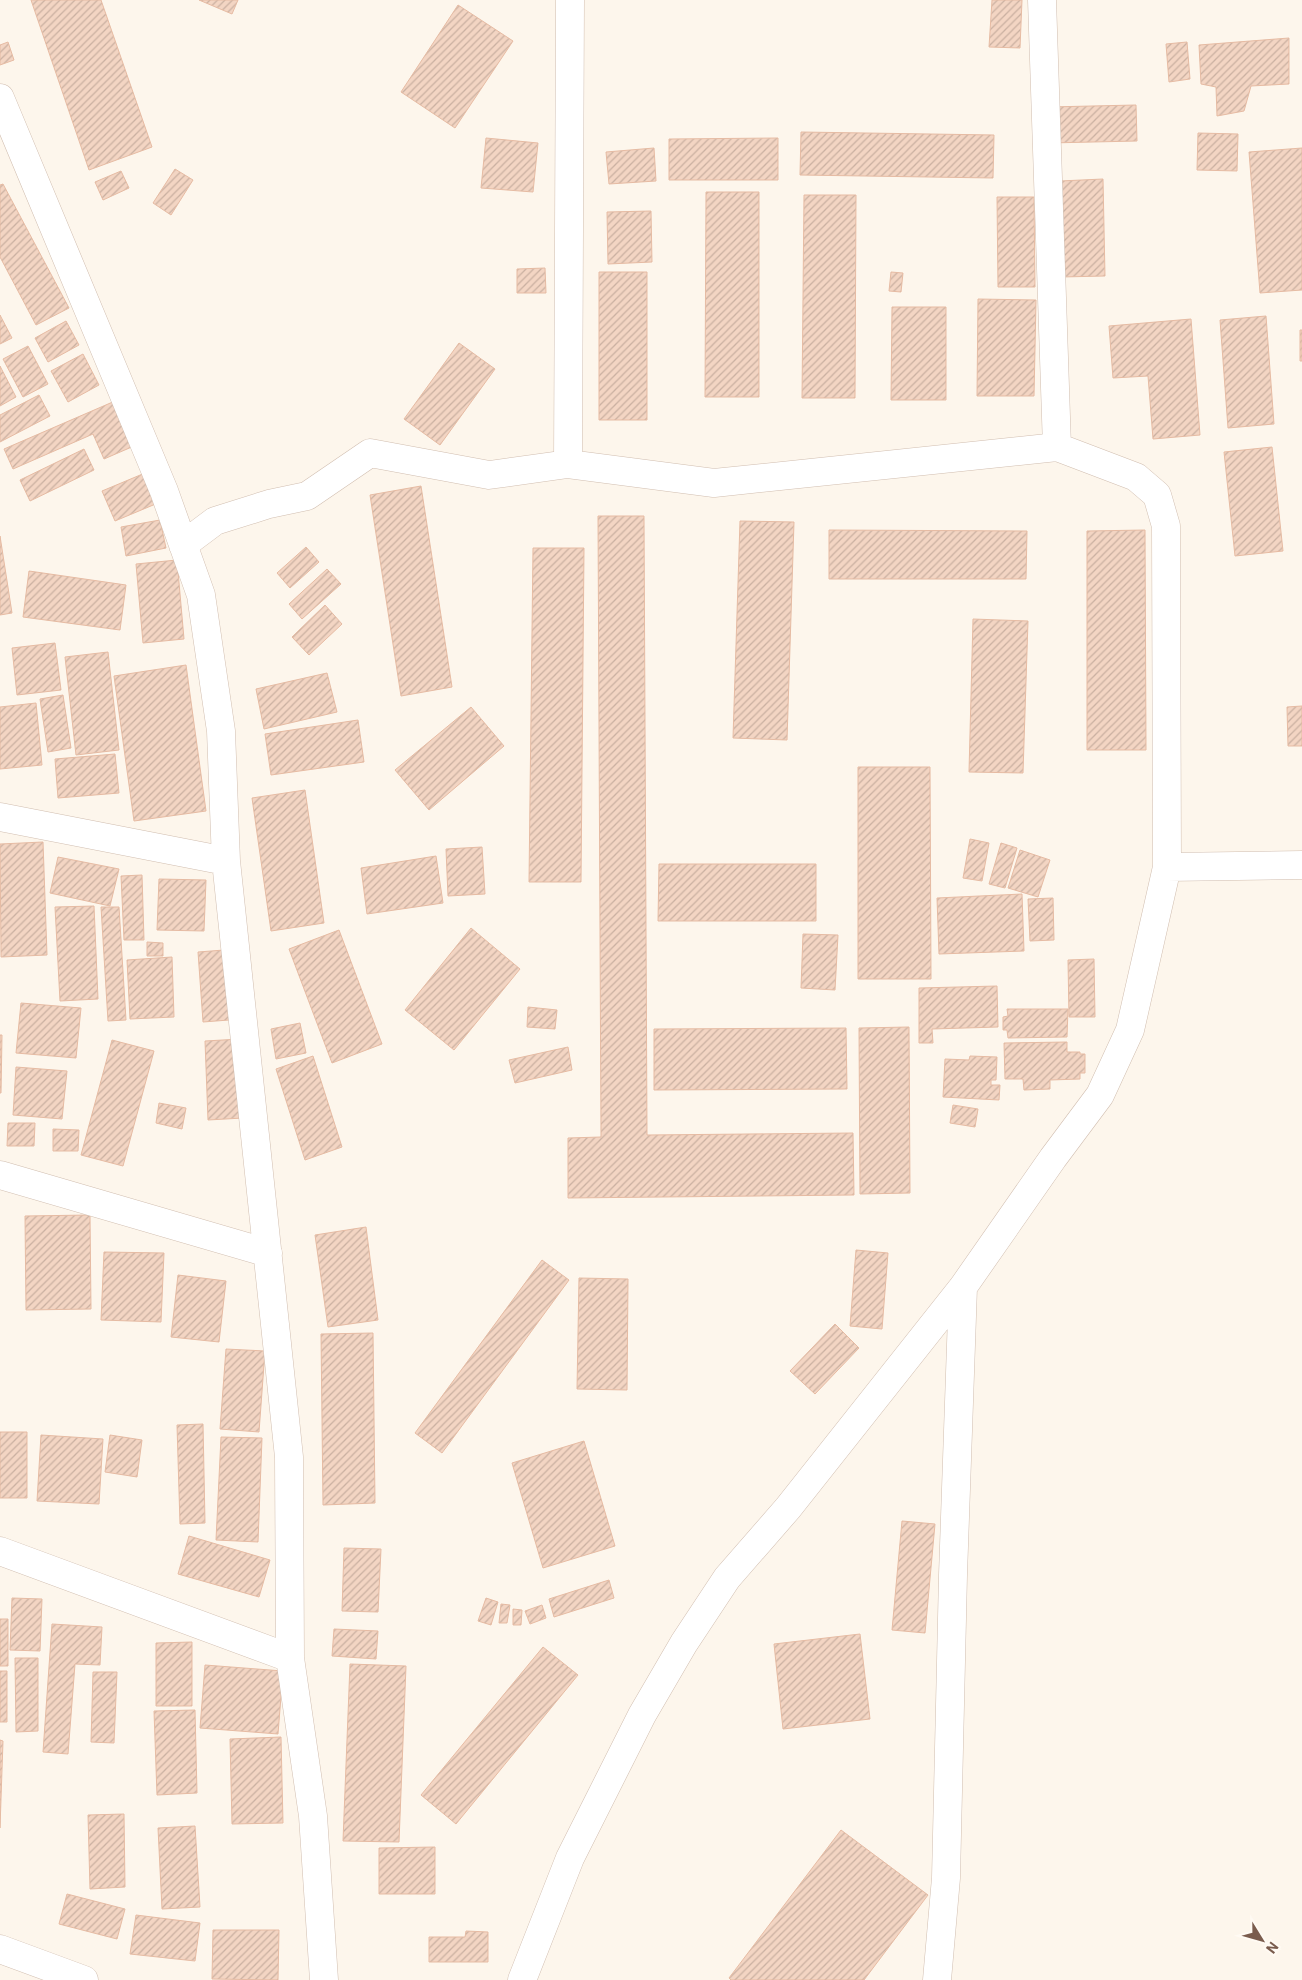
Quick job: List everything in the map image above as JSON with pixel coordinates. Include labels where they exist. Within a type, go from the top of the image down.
[{"type":"street","points":[[568,464],[570,0]]},
{"type":"street","points":[[1042,0],[1057,447]]},
{"type":"street","points":[[0,98],[164,491],[201,595],[221,731],[226,861],[289,1457],[290,1658],[313,1816],[324,1980]]},
{"type":"street","points":[[183,545],[215,521],[268,504],[307,496],[370,453],[489,475],[568,464],[714,483],[1057,447],[1136,477],[1157,495],[1166,526],[1167,867],[1130,1030],[1100,1094],[963,1287],[788,1508],[727,1578],[684,1643],[642,1715],[570,1858],[522,1980]]},
{"type":"street","points":[[0,817],[226,861]]},
{"type":"street","points":[[1167,867],[1302,865]]},
{"type":"street","points":[[0,1176],[268,1253]]},
{"type":"street","points":[[937,1980],[946,1868],[953,1575],[963,1287]]},
{"type":"street","points":[[0,1551],[290,1658]]},
{"type":"street","points":[[0,1949],[84,1980]]},
{"type":"building","points":[[31,0],[101,0],[152,147],[89,170]]},
{"type":"building","points":[[199,0],[238,0],[232,14]]},
{"type":"building","points":[[992,0],[1022,0],[1020,48],[989,47]]},
{"type":"building","points":[[458,5],[513,41],[455,128],[401,92]]},
{"type":"building","points":[[1289,38],[1289,84],[1251,86],[1244,111],[1217,116],[1216,87],[1201,84],[1199,45]]},
{"type":"building","points":[[8,42],[14,60],[0,65],[0,45]]},
{"type":"building","points":[[1187,42],[1190,79],[1169,82],[1166,44]]},
{"type":"building","points":[[1136,105],[1137,141],[1049,143],[1048,107]]},
{"type":"building","points":[[801,132],[994,135],[993,178],[800,175]]},
{"type":"building","points":[[1198,133],[1238,134],[1237,171],[1197,170]]},
{"type":"building","points":[[486,138],[538,143],[533,192],[481,188]]},
{"type":"building","points":[[778,138],[778,180],[669,180],[669,139]]},
{"type":"building","points":[[654,148],[656,181],[609,184],[606,152]]},
{"type":"building","points":[[1302,148],[1302,290],[1260,293],[1249,152]]},
{"type":"building","points":[[175,169],[193,180],[171,215],[153,203]]},
{"type":"building","points":[[121,171],[129,188],[103,200],[95,182]]},
{"type":"building","points":[[1103,179],[1105,276],[1061,277],[1060,181]]},
{"type":"building","points":[[3,184],[69,308],[36,325],[0,257],[0,185]]},
{"type":"building","points":[[706,192],[759,192],[759,397],[705,397]]},
{"type":"building","points":[[804,195],[856,195],[855,398],[802,398]]},
{"type":"building","points":[[997,197],[1034,197],[1035,287],[998,287]]},
{"type":"building","points":[[651,211],[652,262],[608,264],[607,212]]},
{"type":"building","points":[[545,268],[546,293],[517,293],[517,269]]},
{"type":"building","points":[[599,272],[647,272],[647,420],[599,420]]},
{"type":"building","points":[[891,272],[903,273],[901,292],[889,291]]},
{"type":"building","points":[[978,299],[1036,300],[1034,396],[977,396]]},
{"type":"building","points":[[892,307],[946,307],[946,400],[891,400]]},
{"type":"building","points":[[0,315],[12,338],[0,344]]},
{"type":"building","points":[[1266,316],[1274,424],[1228,428],[1220,320]]},
{"type":"building","points":[[1191,319],[1200,435],[1153,439],[1148,376],[1113,378],[1109,326]]},
{"type":"building","points":[[66,321],[79,345],[48,362],[35,338]]},
{"type":"building","points":[[1300,330],[1302,330],[1302,361],[1300,361]]},
{"type":"building","points":[[459,343],[495,369],[440,445],[404,419]]},
{"type":"building","points":[[28,346],[48,384],[23,397],[3,359]]},
{"type":"building","points":[[83,354],[99,385],[68,402],[51,371]]},
{"type":"building","points":[[0,366],[16,397],[0,406]]},
{"type":"building","points":[[39,395],[50,416],[0,442],[0,415]]},
{"type":"building","points":[[115,401],[134,446],[104,459],[93,434],[13,469],[4,449]]},
{"type":"building","points":[[1272,447],[1283,551],[1235,556],[1224,452]]},
{"type":"building","points":[[84,449],[94,470],[30,501],[20,480]]},
{"type":"building","points":[[145,473],[158,503],[115,521],[102,491]]},
{"type":"building","points":[[421,486],[452,687],[401,696],[370,495]]},
{"type":"building","points":[[598,516],[644,516],[647,1135],[853,1133],[854,1195],[568,1198],[568,1138],[601,1137]]},
{"type":"building","points":[[160,520],[166,548],[126,556],[121,527]]},
{"type":"building","points":[[740,521],[794,522],[787,740],[733,738]]},
{"type":"building","points":[[829,530],[1027,531],[1026,579],[829,579]]},
{"type":"building","points":[[1145,530],[1146,750],[1087,750],[1087,531]]},
{"type":"building","points":[[0,536],[12,613],[0,615]]},
{"type":"building","points":[[306,547],[319,562],[290,588],[277,573]]},
{"type":"building","points":[[533,548],[584,548],[581,882],[529,882]]},
{"type":"building","points":[[177,560],[184,639],[143,643],[136,564]]},
{"type":"building","points":[[327,569],[341,584],[302,619],[289,604]]},
{"type":"building","points":[[29,571],[126,585],[120,630],[23,617]]},
{"type":"building","points":[[325,605],[342,624],[309,655],[292,637]]},
{"type":"building","points":[[973,619],[1028,621],[1023,773],[969,772]]},
{"type":"building","points":[[55,643],[61,690],[17,695],[12,648]]},
{"type":"building","points":[[108,652],[119,750],[76,755],[65,657]]},
{"type":"building","points":[[186,665],[206,811],[134,821],[114,676]]},
{"type":"building","points":[[327,673],[337,712],[264,729],[256,689]]},
{"type":"building","points":[[63,695],[71,748],[48,752],[40,699]]},
{"type":"building","points":[[36,703],[42,765],[0,769],[0,707]]},
{"type":"building","points":[[1302,706],[1302,746],[1288,746],[1287,707]]},
{"type":"building","points":[[471,707],[504,746],[429,810],[395,770]]},
{"type":"building","points":[[358,720],[364,762],[271,775],[265,734]]},
{"type":"building","points":[[115,754],[119,793],[58,798],[55,759]]},
{"type":"building","points":[[858,767],[930,767],[931,979],[858,979]]},
{"type":"building","points":[[305,790],[324,923],[271,931],[252,798]]},
{"type":"building","points":[[970,839],[989,843],[982,881],[963,878]]},
{"type":"building","points":[[43,842],[47,955],[1,957],[0,844]]},
{"type":"building","points":[[1001,843],[1017,848],[1005,888],[989,884]]},
{"type":"building","points":[[482,847],[485,894],[448,896],[446,849]]},
{"type":"building","points":[[1020,850],[1050,860],[1038,897],[1008,888]]},
{"type":"building","points":[[436,856],[443,903],[367,914],[361,868]]},
{"type":"building","points":[[58,857],[119,869],[110,906],[50,893]]},
{"type":"building","points":[[659,864],[816,864],[816,921],[658,921]]},
{"type":"building","points":[[142,875],[144,940],[124,940],[121,876]]},
{"type":"building","points":[[159,879],[206,880],[204,931],[157,930]]},
{"type":"building","points":[[1022,894],[1024,951],[939,954],[937,898]]},
{"type":"building","points":[[1053,898],[1054,940],[1030,941],[1028,899]]},
{"type":"building","points":[[94,906],[98,999],[60,1001],[55,907]]},
{"type":"building","points":[[101,907],[119,907],[126,1020],[108,1021]]},
{"type":"building","points":[[471,928],[520,969],[454,1050],[405,1010]]},
{"type":"building","points":[[339,930],[382,1044],[332,1063],[289,949]]},
{"type":"building","points":[[803,934],[838,935],[835,990],[801,988]]},
{"type":"building","points":[[147,942],[163,943],[163,956],[147,956]]},
{"type":"building","points":[[224,950],[229,1020],[203,1022],[198,952]]},
{"type":"building","points":[[172,957],[174,1017],[130,1019],[127,960]]},
{"type":"building","points":[[1094,959],[1095,1017],[1069,1017],[1068,960]]},
{"type":"building","points":[[997,986],[998,1027],[932,1029],[933,1043],[919,1043],[919,988]]},
{"type":"building","points":[[21,1003],[81,1008],[76,1058],[16,1053]]},
{"type":"building","points":[[528,1007],[557,1010],[555,1029],[527,1027]]},
{"type":"building","points":[[1007,1009],[1068,1009],[1067,1037],[1008,1038],[1007,1030],[1003,1030],[1003,1017],[1008,1016]]},
{"type":"building","points":[[300,1023],[306,1053],[276,1059],[271,1029]]},
{"type":"building","points":[[909,1027],[910,1193],[860,1194],[859,1028]]},
{"type":"building","points":[[846,1028],[847,1089],[654,1090],[654,1029]]},
{"type":"building","points":[[0,1035],[2,1035],[1,1093],[0,1093]]},
{"type":"building","points":[[240,1039],[243,1118],[208,1120],[205,1041]]},
{"type":"building","points":[[112,1040],[154,1051],[123,1166],[81,1155]]},
{"type":"building","points":[[1067,1042],[1067,1052],[1085,1054],[1085,1073],[1080,1073],[1080,1079],[1050,1080],[1050,1089],[1024,1090],[1023,1079],[1005,1079],[1004,1043]]},
{"type":"building","points":[[568,1047],[572,1070],[515,1083],[509,1060]]},
{"type":"building","points":[[313,1056],[342,1147],[305,1160],[276,1069]]},
{"type":"building","points":[[970,1056],[997,1057],[996,1080],[991,1080],[991,1085],[1000,1085],[999,1100],[943,1097],[945,1059],[969,1060]]},
{"type":"building","points":[[16,1067],[67,1071],[62,1119],[13,1115]]},
{"type":"building","points":[[159,1103],[186,1108],[182,1129],[156,1123]]},
{"type":"building","points":[[953,1105],[978,1109],[975,1127],[950,1123]]},
{"type":"building","points":[[8,1123],[35,1123],[34,1146],[7,1146]]},
{"type":"building","points":[[53,1129],[79,1130],[78,1151],[53,1151]]},
{"type":"building","points":[[90,1215],[91,1309],[26,1310],[25,1216]]},
{"type":"building","points":[[366,1227],[378,1320],[328,1327],[315,1235]]},
{"type":"building","points":[[856,1250],[888,1253],[882,1329],[850,1326]]},
{"type":"building","points":[[104,1252],[164,1253],[161,1322],[101,1320]]},
{"type":"building","points":[[542,1260],[569,1280],[442,1453],[415,1433]]},
{"type":"building","points":[[178,1275],[226,1281],[219,1342],[171,1337]]},
{"type":"building","points":[[579,1278],[628,1279],[627,1390],[577,1389]]},
{"type":"building","points":[[835,1324],[859,1348],[815,1394],[790,1371]]},
{"type":"building","points":[[373,1333],[375,1503],[323,1505],[321,1334]]},
{"type":"building","points":[[226,1349],[265,1351],[259,1432],[220,1429]]},
{"type":"building","points":[[203,1424],[205,1523],[180,1524],[177,1425]]},
{"type":"building","points":[[0,1432],[27,1432],[27,1498],[0,1498]]},
{"type":"building","points":[[41,1435],[103,1439],[99,1504],[37,1501]]},
{"type":"building","points":[[110,1435],[142,1440],[137,1477],[105,1472]]},
{"type":"building","points":[[221,1437],[262,1438],[258,1542],[216,1540]]},
{"type":"building","points":[[584,1441],[615,1546],[543,1568],[512,1463]]},
{"type":"building","points":[[902,1521],[935,1524],[925,1633],[892,1630]]},
{"type":"building","points":[[189,1536],[270,1560],[259,1597],[178,1574]]},
{"type":"building","points":[[344,1548],[381,1549],[378,1612],[342,1611]]},
{"type":"building","points":[[609,1580],[614,1598],[554,1617],[549,1599]]},
{"type":"building","points":[[12,1598],[42,1599],[40,1651],[10,1650]]},
{"type":"building","points":[[486,1598],[498,1602],[491,1625],[478,1621]]},
{"type":"building","points":[[501,1604],[510,1605],[507,1623],[499,1623]]},
{"type":"building","points":[[542,1605],[546,1618],[530,1624],[525,1611]]},
{"type":"building","points":[[513,1609],[522,1610],[521,1625],[513,1625]]},
{"type":"building","points":[[0,1619],[8,1619],[8,1666],[0,1666]]},
{"type":"building","points":[[52,1624],[102,1627],[100,1665],[75,1664],[68,1754],[43,1752]]},
{"type":"building","points":[[334,1629],[378,1631],[376,1659],[332,1656]]},
{"type":"building","points":[[860,1634],[870,1719],[783,1729],[774,1644]]},
{"type":"building","points":[[192,1642],[192,1706],[156,1706],[156,1643]]},
{"type":"building","points":[[543,1647],[578,1675],[456,1824],[421,1795]]},
{"type":"building","points":[[15,1658],[38,1658],[38,1731],[16,1732]]},
{"type":"building","points":[[350,1664],[406,1666],[399,1842],[343,1841]]},
{"type":"building","points":[[205,1665],[283,1671],[278,1734],[200,1728]]},
{"type":"building","points":[[0,1671],[7,1671],[7,1722],[0,1722]]},
{"type":"building","points":[[93,1672],[117,1672],[114,1743],[91,1742]]},
{"type":"building","points":[[195,1710],[197,1793],[157,1795],[154,1711]]},
{"type":"building","points":[[281,1737],[283,1823],[232,1824],[230,1739]]},
{"type":"building","points":[[0,1740],[3,1741],[0,1828]]},
{"type":"building","points":[[124,1814],[125,1887],[90,1889],[88,1815]]},
{"type":"building","points":[[195,1826],[200,1907],[162,1909],[158,1828]]},
{"type":"building","points":[[841,1830],[928,1895],[864,1980],[731,1980],[729,1978]]},
{"type":"building","points":[[435,1847],[435,1894],[379,1894],[379,1848]]},
{"type":"building","points":[[67,1894],[125,1909],[117,1939],[59,1924]]},
{"type":"building","points":[[136,1915],[200,1923],[195,1961],[130,1954]]},
{"type":"building","points":[[213,1930],[279,1930],[278,1980],[212,1979]]},
{"type":"building","points":[[466,1931],[488,1932],[488,1962],[429,1962],[429,1937],[465,1937]]}]
